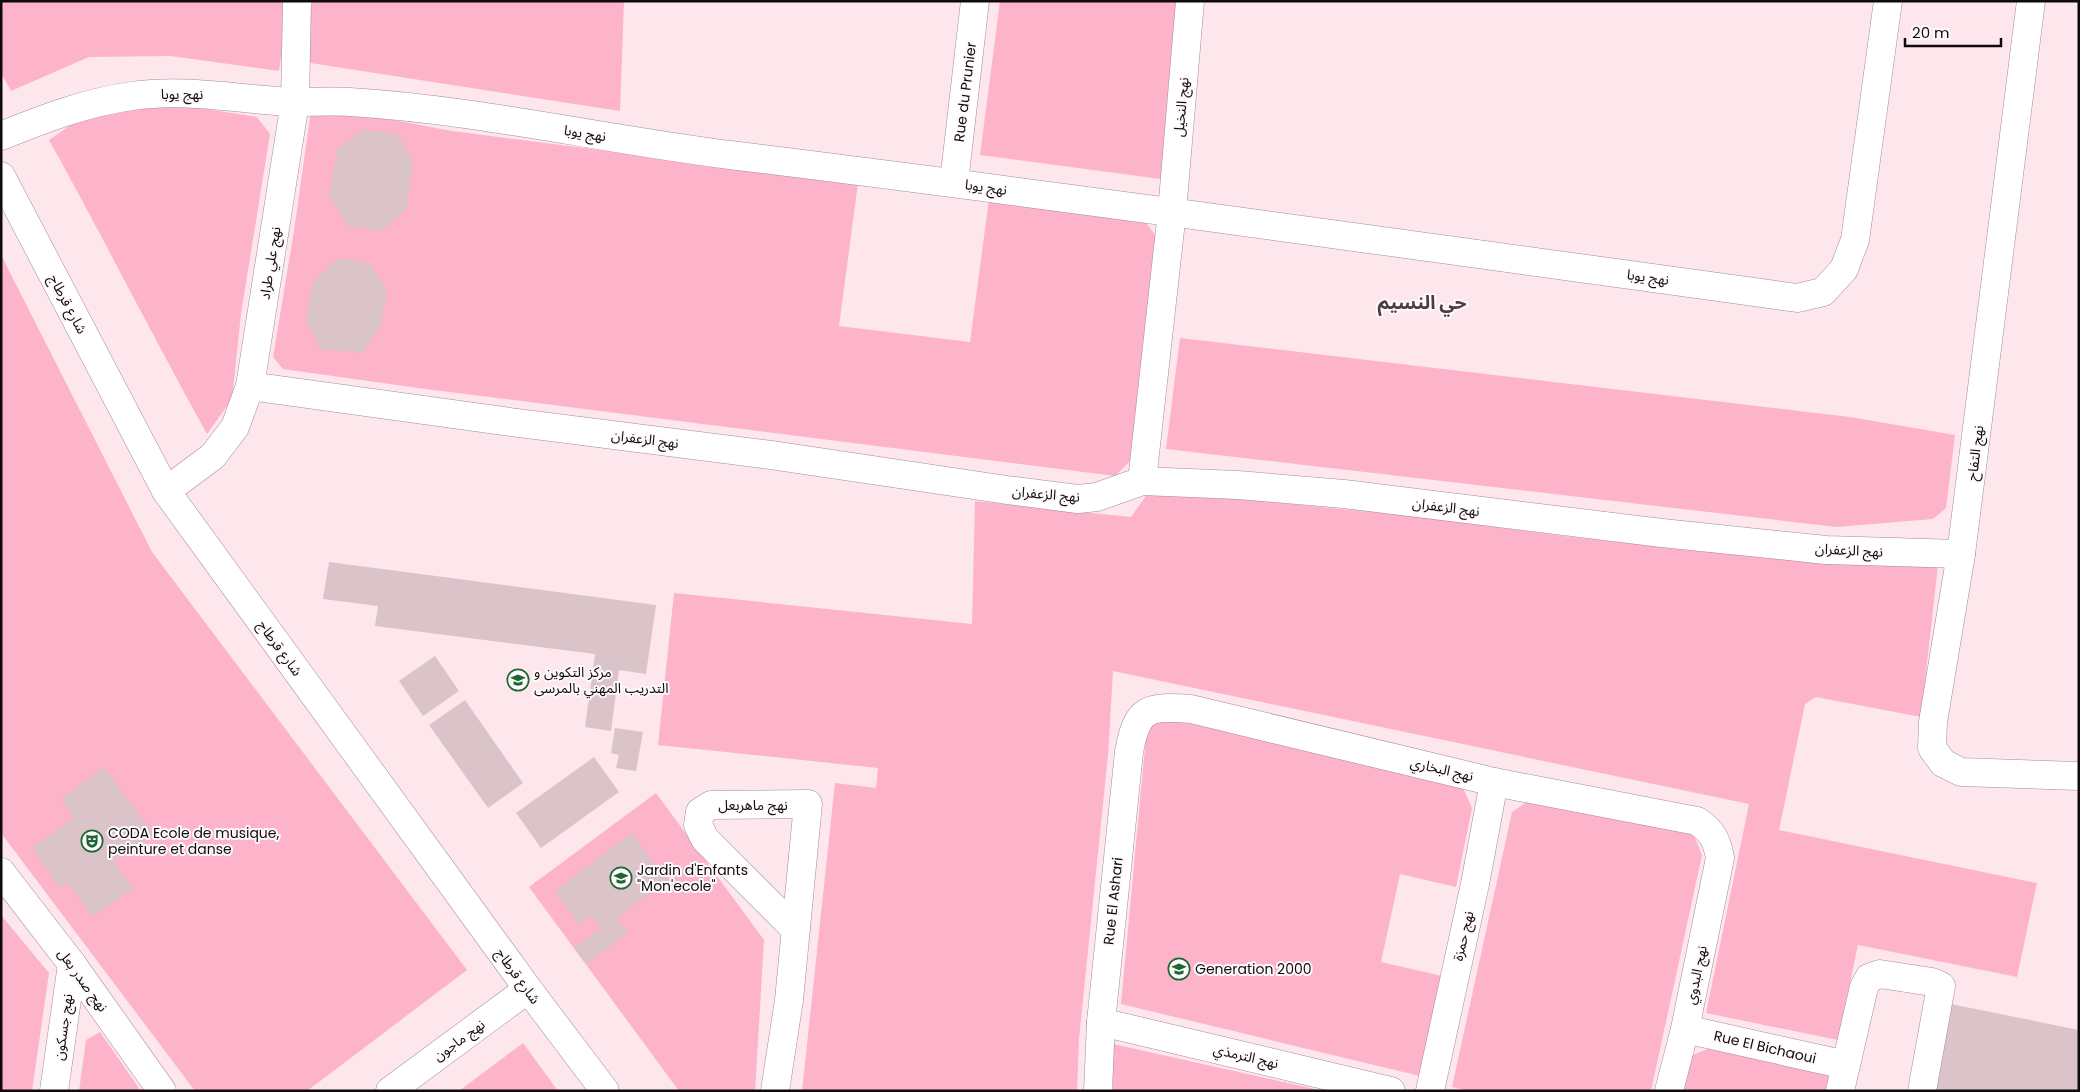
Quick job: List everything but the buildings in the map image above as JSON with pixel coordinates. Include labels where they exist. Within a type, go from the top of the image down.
[{"type":"street","name":"نهج علي طراد","points":[[166,491],[213,456],[235,427],[250,386],[295,102],[297,1]]},
{"type":"street","name":"Rue du Prunier","points":[[954,182],[975,1]]},
{"type":"street","name":"نهج النخيل","points":[[1172,212],[1190,1]]},
{"type":"street","name":"نهج يوبا","points":[[1,136],[50,117],[130,96],[177,92],[295,102],[352,102],[717,153],[954,182],[1797,298],[1824,292],[1844,269],[1855,240],[1888,1]]},
{"type":"street","name":"نهج التفاح","points":[[2031,1],[1962,554],[1933,722],[1932,748],[1943,763],[1961,772],[2079,776]]},
{"type":"street","name":"شارع قرطاج","points":[[2,179],[166,491],[528,989],[605,1091]]},
{"type":"street","points":[[1142,480],[1172,212]]},
{"type":"street","name":"نهج الزعفران","points":[[250,386],[501,421],[771,455],[1078,499],[1097,496],[1142,480],[1238,485],[1344,494],[1662,533],[1826,550],[1962,554]]},
{"type":"street","name":"نهج البخاري","points":[[1143,715],[1160,707],[1190,709],[1494,782],[1697,821],[1709,828],[1718,844],[1720,858]]},
{"type":"street","name":"Rue El Ashari","points":[[1098,1091],[1100,1022],[1128,752],[1133,729],[1143,715]]},
{"type":"street","name":"نهج حمزة","points":[[1430,1091],[1475,884],[1494,782]]},
{"type":"street","name":"نهج ماهربعل","points":[[775,1091],[789,1000],[796,930],[808,804],[711,805],[700,812],[698,825],[705,839],[796,930]]},
{"type":"street","name":"نهج البدوي","points":[[1669,1091],[1685,1029],[1720,858]]},
{"type":"street","name":"نهج صدر بعل","points":[[1,872],[72,964],[162,1091]]},
{"type":"street","name":"نهج جسكون","points":[[54,1091],[72,964]]},
{"type":"street","name":"Rue El Bichaoui","points":[[1685,1029],[1843,1078],[1864,987],[1869,978],[1880,974],[1936,983],[1941,986],[1941,992],[1922,1091]]},
{"type":"street","name":"نهج ماجون","points":[[390,1091],[528,989]]},
{"type":"street","name":"نهج الترمذي","points":[[1100,1022],[1391,1091]]},
{"type":"shaded area","points":[[1,1],[289,1],[279,71],[170,56],[89,57],[11,91],[1,73]]},
{"type":"shaded area","points":[[312,1],[624,1],[620,111],[304,62]]},
{"type":"shaded area","points":[[1000,1],[1183,1],[1161,179],[980,155]]},
{"type":"shaded area","points":[[100,105],[180,105],[257,117],[270,134],[241,314],[232,399],[207,434],[49,140]]},
{"type":"shaded area","points":[[325,107],[452,131],[858,183],[839,326],[970,342],[989,199],[1142,218],[1161,242],[1132,459],[1115,476],[418,388],[283,369],[273,357],[294,231],[310,117]]},
{"type":"shaded area","points":[[1,255],[152,552],[467,970],[307,1091],[195,1091],[1,833]]},
{"type":"shaded area","points":[[1180,338],[1850,417],[1955,435],[1946,508],[1933,519],[1837,527],[1166,449]]},
{"type":"shaded area","points":[[1148,493],[1225,497],[1437,519],[1571,537],[1840,565],[1939,556],[1921,717],[1816,697],[1805,704],[1779,830],[2037,883],[2017,977],[1858,945],[1838,1040],[1706,1013],[1749,804],[1113,671],[1108,755],[1079,1039],[1077,1091],[802,1091],[835,783],[876,788],[878,768],[658,745],[674,593],[972,624],[975,501],[1131,517]]},
{"type":"shaded area","points":[[1168,719],[1460,781],[1472,808],[1456,887],[1400,874],[1381,962],[1442,976],[1420,1076],[1121,1004],[1147,726]]},
{"type":"shaded area","points":[[656,793],[764,940],[755,1091],[679,1091],[529,887]]},
{"type":"shaded area","points":[[1532,798],[1693,833],[1702,855],[1651,1091],[1469,1091],[1452,1087],[1512,812]]},
{"type":"shaded area","points":[[1,915],[49,973],[32,1091],[1,1091]]},
{"type":"shaded area","points":[[100,1032],[141,1091],[79,1091],[86,1040]]},
{"type":"shaded area","points":[[523,1043],[558,1091],[459,1091]]},
{"type":"shaded area","points":[[1113,1044],[1324,1091],[1113,1091]]},
{"type":"shaded area","points":[[1713,1047],[1825,1071],[1837,1086],[1835,1091],[1682,1091],[1690,1056]]},
{"type":"place","name":"مركز التكوين و التدريب المهني بالمرسى","points":[[518,680]]},
{"type":"place","name":"CODA Ecole de musique, peinture et danse","points":[[92,841]]},
{"type":"place","name":"Jardin d'Enfants \"Mon'ecole\"","points":[[621,878]]},
{"type":"place","name":"Generation 2000","points":[[1179,969]]},
{"type":"district","name":"حي النسيم","points":[[1422,302]]}]
